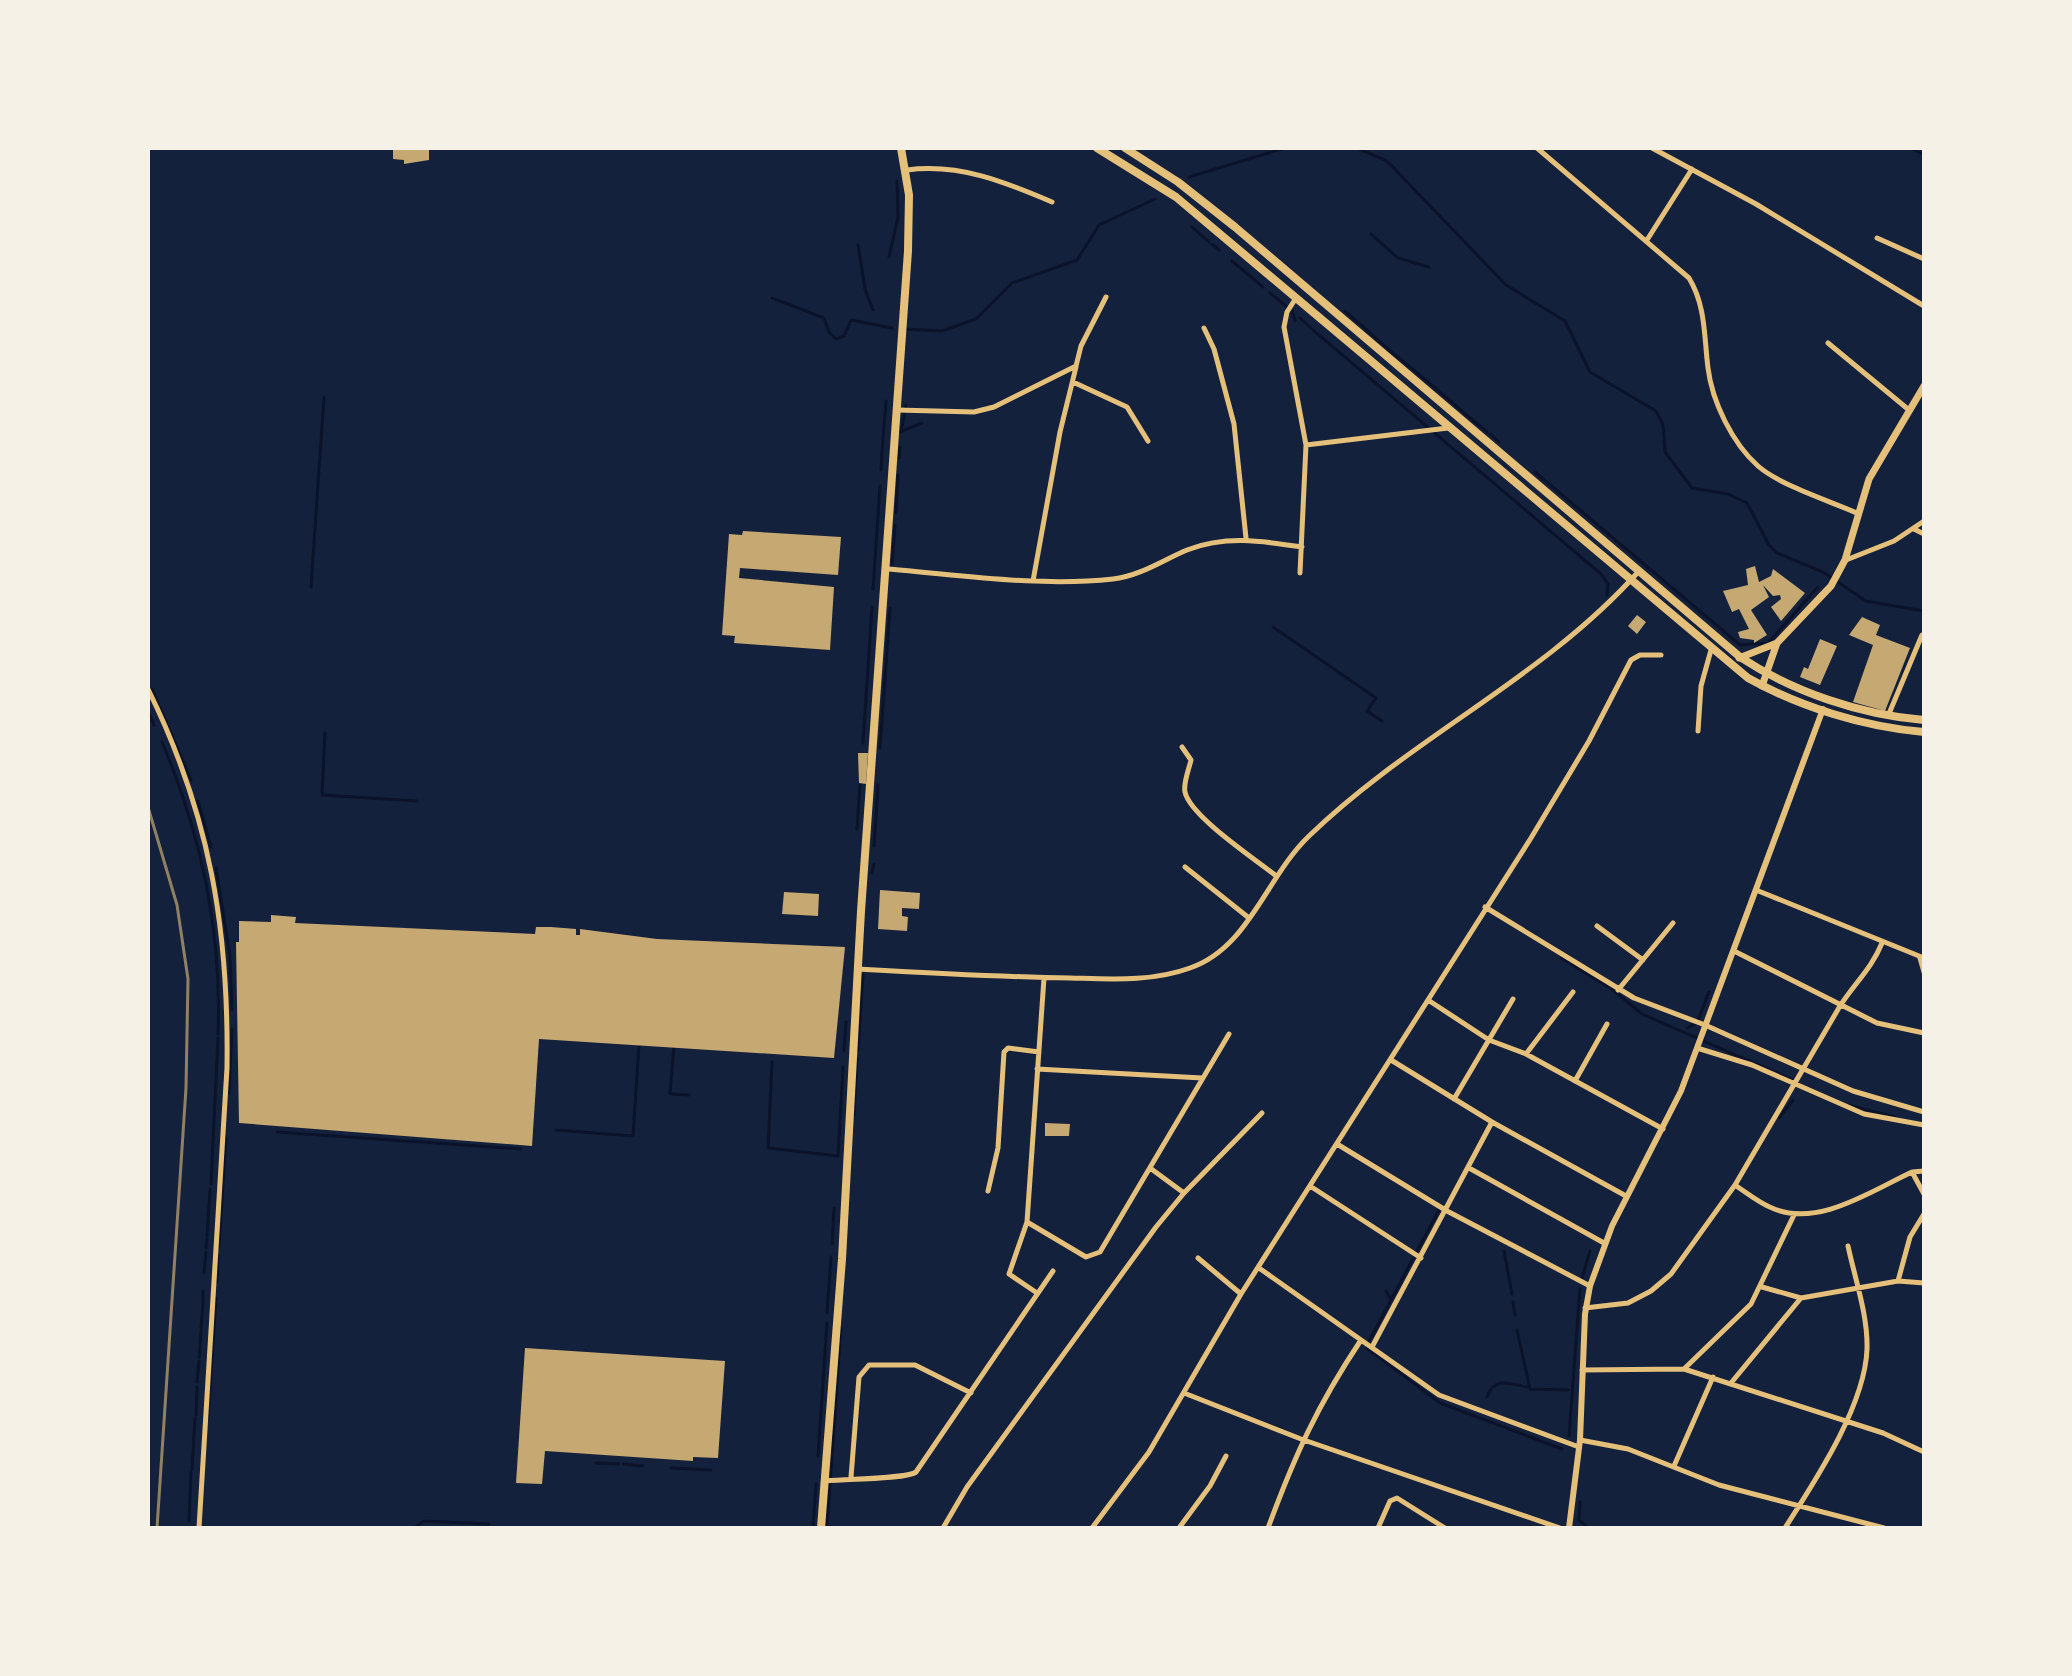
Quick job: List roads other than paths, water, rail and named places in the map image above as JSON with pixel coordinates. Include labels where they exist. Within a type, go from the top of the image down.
[{"type":"main road","points":[[1097,148],[1176,197],[1732,666],[1762,686],[1823,709],[1880,725],[1924,732]]},
{"type":"main road","points":[[1125,148],[1178,182],[1235,227],[1740,657],[1769,674],[1839,703],[1887,717],[1924,720]]},
{"type":"main road","points":[[821,1528],[842,1259],[858,969],[909,218],[907,170],[901,150]]},
{"type":"main road","points":[[1732,666],[1740,657],[1777,643],[1831,586],[1845,560],[1869,479],[1924,386]]},
{"type":"main road","points":[[1762,686],[1769,674],[1777,643]]},
{"type":"street","points":[[1537,148],[1689,278],[1697,291],[1712,389],[1721,412],[1747,454],[1768,473],[1859,514]]},
{"type":"street","points":[[1652,148],[1924,306]]},
{"type":"street","points":[[907,170],[925,168],[973,173],[1052,202]]},
{"type":"street","points":[[1647,240],[1692,169]]},
{"type":"street","points":[[1877,238],[1924,259]]},
{"type":"street","points":[[1033,581],[1060,432],[1081,346],[1106,297]]},
{"type":"street","points":[[1296,298],[1287,312],[1284,327],[1306,445],[1300,573]]},
{"type":"street","points":[[1204,328],[1214,349],[1234,424],[1246,538]]},
{"type":"street","points":[[1828,343],[1909,410]]},
{"type":"street","points":[[897,410],[974,412],[994,407],[1076,366]]},
{"type":"street","points":[[1073,382],[1127,407],[1148,441]]},
{"type":"street","points":[[1306,445],[1450,428]]},
{"type":"street","points":[[1845,560],[1873,551],[1924,521]]},
{"type":"street","points":[[1914,529],[1924,534]]},
{"type":"street","points":[[887,569],[1033,581],[1118,578],[1204,544],[1246,538],[1302,547]]},
{"type":"street","points":[[858,969],[1044,978],[1155,977],[1208,961],[1224,950],[1249,918],[1275,875],[1341,806],[1563,646],[1639,571]]},
{"type":"street","points":[[1887,717],[1922,635]]},
{"type":"street","points":[[1698,731],[1701,686],[1711,650]]},
{"type":"street","points":[[1092,1528],[1149,1452],[1241,1294],[1589,741],[1631,660],[1640,655],[1661,655]]},
{"type":"street","points":[[148,689],[171,738],[209,855],[220,912],[228,993],[227,1068],[199,1528]]},
{"type":"street","points":[[1569,1528],[1579,1444],[1585,1308],[1590,1286],[1604,1243],[1626,1196],[1664,1129],[1699,1043],[1823,709]]},
{"type":"street","points":[[1182,747],[1191,760],[1185,788],[1188,797],[1221,835],[1275,875]]},
{"type":"street","points":[[1185,867],[1249,918]]},
{"type":"street","points":[[1756,890],[1922,958],[1924,972]]},
{"type":"street","points":[[1485,907],[1618,990],[1853,1091],[1924,1112]]},
{"type":"street","points":[[1618,990],[1673,923]]},
{"type":"street","points":[[1597,926],[1643,960]]},
{"type":"street","points":[[1585,1308],[1628,1303],[1651,1291],[1671,1274],[1695,1245],[1805,1070],[1855,982],[1875,961],[1882,943]]},
{"type":"street","points":[[1734,951],[1877,1023],[1924,1033]]},
{"type":"street","points":[[1037,1293],[1009,1274],[1027,1222],[1044,978]]},
{"type":"street","points":[[1526,1054],[1573,992]]},
{"type":"street","points":[[1454,1099],[1513,999]]},
{"type":"street","points":[[1428,1000],[1489,1040],[1526,1054],[1664,1129]]},
{"type":"street","points":[[1575,1081],[1607,1024]]},
{"type":"street","points":[[1027,1222],[1086,1257],[1095,1256],[1229,1034]]},
{"type":"street","points":[[1699,1043],[1796,1082],[1864,1114],[1924,1125]]},
{"type":"street","points":[[988,1191],[998,1148],[1004,1052],[1008,1048],[1039,1052]]},
{"type":"street","points":[[1391,1060],[1492,1122],[1626,1196]]},
{"type":"street","points":[[1037,1069],[1202,1078]]},
{"type":"street","points":[[943,1528],[967,1487],[1184,1193],[1262,1113]]},
{"type":"street","points":[[1372,1347],[1492,1122]]},
{"type":"street","points":[[1337,1144],[1447,1211],[1590,1286]]},
{"type":"street","points":[[1150,1168],[1184,1193]]},
{"type":"street","points":[[1469,1168],[1604,1243]]},
{"type":"street","points":[[1735,1185],[1772,1209],[1794,1215],[1834,1207],[1912,1172],[1924,1171]]},
{"type":"street","points":[[1912,1172],[1924,1194]]},
{"type":"street","points":[[1310,1186],[1421,1258]]},
{"type":"street","points":[[1898,1281],[1910,1237],[1924,1214]]},
{"type":"street","points":[[1684,1369],[1737,1320],[1762,1287],[1794,1215]]},
{"type":"street","points":[[1785,1528],[1845,1421],[1862,1378],[1867,1347],[1848,1246]]},
{"type":"street","points":[[1198,1258],[1241,1294]]},
{"type":"street","points":[[1259,1268],[1452,1402],[1579,1444],[1628,1449],[1719,1485],[1884,1528]]},
{"type":"street","points":[[826,1481],[851,1477],[911,1477],[1053,1271]]},
{"type":"street","points":[[1762,1287],[1801,1298],[1898,1281],[1924,1283]]},
{"type":"street","points":[[1731,1383],[1801,1298]]},
{"type":"street","points":[[1268,1528],[1301,1439],[1329,1388],[1361,1340]]},
{"type":"street","points":[[851,1477],[859,1377],[869,1365],[915,1365],[971,1393]]},
{"type":"street","points":[[1581,1370],[1684,1369],[1845,1421],[1924,1452]]},
{"type":"street","points":[[1674,1466],[1713,1377]]},
{"type":"street","points":[[1184,1393],[1301,1439],[1560,1528]]},
{"type":"street","points":[[1179,1528],[1226,1456]]},
{"type":"street","points":[[1378,1528],[1390,1501],[1397,1498],[1445,1528]]},
{"type":"waterway","points":[[1189,177],[1285,148]]},
{"type":"waterway","points":[[1335,148],[1351,148]]},
{"type":"waterway","points":[[1357,148],[1387,161],[1506,285],[1565,321],[1590,372],[1656,411],[1663,425],[1665,452],[1692,488],[1728,494],[1747,503],[1769,545],[1777,553],[1823,572],[1866,601],[1924,611]]},
{"type":"waterway","points":[[1911,148],[1924,155]]},
{"type":"waterway","points":[[889,257],[898,217],[897,181]]},
{"type":"waterway","points":[[904,329],[942,331],[976,319],[1012,283],[1077,260],[1099,225],[1155,199]]},
{"type":"waterway","points":[[1192,227],[1209,242]]},
{"type":"waterway","points":[[1371,234],[1398,258],[1429,267]]},
{"type":"waterway","points":[[1212,244],[1219,250]]},
{"type":"waterway","points":[[858,245],[865,289],[873,310]]},
{"type":"waterway","points":[[1232,261],[1263,287]]},
{"type":"waterway","points":[[1270,293],[1292,311],[1295,321]]},
{"type":"waterway","points":[[772,298],[824,318],[829,332],[836,339],[844,336],[851,320],[892,328]]},
{"type":"waterway","points":[[1345,311],[1387,348]]},
{"type":"waterway","points":[[1300,318],[1311,328]]},
{"type":"waterway","points":[[1313,330],[1601,574],[1608,584],[1607,595]]},
{"type":"waterway","points":[[1388,349],[1415,371]]},
{"type":"waterway","points":[[1416,372],[1453,403]]},
{"type":"waterway","points":[[311,587],[324,397]]},
{"type":"waterway","points":[[882,452],[886,401]]},
{"type":"waterway","points":[[901,432],[906,405]]},
{"type":"waterway","points":[[1455,405],[1487,432]]},
{"type":"waterway","points":[[902,431],[922,423]]},
{"type":"waterway","points":[[1490,434],[1499,442]]},
{"type":"waterway","points":[[899,458],[900,447]]},
{"type":"waterway","points":[[881,470],[882,452]]},
{"type":"waterway","points":[[1535,472],[1740,645],[1768,643],[1818,587]]},
{"type":"waterway","points":[[896,513],[898,475]]},
{"type":"waterway","points":[[873,589],[880,486]]},
{"type":"waterway","points":[[892,565],[895,525]]},
{"type":"waterway","points":[[863,743],[872,607]]},
{"type":"waterway","points":[[880,748],[890,608]]},
{"type":"waterway","points":[[1273,627],[1376,698],[1367,711],[1382,721]]},
{"type":"waterway","points":[[152,689],[191,780]]},
{"type":"waterway","points":[[148,712],[154,725]]},
{"type":"waterway","points":[[325,733],[322,795],[417,801]]},
{"type":"waterway","points":[[162,742],[188,812],[206,885],[216,959],[218,1034]]},
{"type":"waterway","points":[[857,829],[860,784]]},
{"type":"waterway","points":[[874,846],[878,785]]},
{"type":"waterway","points":[[198,801],[211,847]]},
{"type":"waterway","points":[[872,873],[874,864]]},
{"type":"waterway","points":[[216,868],[230,956],[232,1010]]},
{"type":"waterway","points":[[1561,958],[1613,990],[1642,1014],[1793,1080]]},
{"type":"waterway","points":[[858,1050],[863,975]]},
{"type":"waterway","points":[[1687,1028],[1697,1023],[1709,992]]},
{"type":"waterway","points":[[844,1051],[846,1022]]},
{"type":"waterway","points":[[229,1093],[232,1029]]},
{"type":"waterway","points":[[211,1184],[218,1038]]},
{"type":"waterway","points":[[556,1130],[633,1136],[639,1045]]},
{"type":"waterway","points":[[674,1045],[670,1094],[689,1095]]},
{"type":"waterway","points":[[854,1115],[857,1058]]},
{"type":"waterway","points":[[772,1062],[768,1148],[838,1156],[843,1067]]},
{"type":"waterway","points":[[1779,1118],[1793,1100]]},
{"type":"waterway","points":[[1848,1105],[1895,1117]]},
{"type":"waterway","points":[[277,1132],[521,1149]]},
{"type":"waterway","points":[[219,1247],[226,1137]]},
{"type":"waterway","points":[[207,1236],[210,1189]]},
{"type":"waterway","points":[[832,1244],[834,1208]]},
{"type":"waterway","points":[[1440,1208],[1368,1343],[1368,1349],[1440,1403],[1562,1449]]},
{"type":"waterway","points":[[206,1248],[207,1239]]},
{"type":"waterway","points":[[1504,1251],[1512,1294]]},
{"type":"waterway","points":[[1582,1278],[1590,1251]]},
{"type":"waterway","points":[[204,1273],[206,1252]]},
{"type":"waterway","points":[[217,1282],[218,1255]]},
{"type":"waterway","points":[[827,1313],[831,1257]]},
{"type":"waterway","points":[[1569,1436],[1580,1289]]},
{"type":"waterway","points":[[203,1291],[203,1302]]},
{"type":"waterway","points":[[1386,1291],[1391,1300]]},
{"type":"waterway","points":[[208,1418],[216,1298]]},
{"type":"waterway","points":[[1513,1302],[1515,1315]]},
{"type":"waterway","points":[[201,1328],[203,1304]]},
{"type":"waterway","points":[[818,1456],[827,1323]]},
{"type":"waterway","points":[[827,1528],[841,1328]]},
{"type":"waterway","points":[[1517,1330],[1530,1389],[1568,1390]]},
{"type":"waterway","points":[[200,1345],[201,1331]]},
{"type":"waterway","points":[[199,1357],[200,1347]]},
{"type":"waterway","points":[[197,1382],[199,1361]]},
{"type":"waterway","points":[[1487,1397],[1499,1383],[1529,1387]]},
{"type":"waterway","points":[[196,1415],[197,1387]]},
{"type":"waterway","points":[[192,1469],[195,1418]]},
{"type":"waterway","points":[[596,1463],[619,1464]]},
{"type":"waterway","points":[[623,1464],[643,1466]]},
{"type":"waterway","points":[[671,1468],[711,1470]]},
{"type":"waterway","points":[[189,1521],[191,1472]]},
{"type":"waterway","points":[[813,1528],[816,1484]]},
{"type":"waterway","points":[[1580,1502],[1579,1520],[1588,1528]]},
{"type":"waterway","points":[[414,1528],[424,1521],[489,1524]]},
{"type":"railway","points":[[148,807],[177,905],[188,979],[186,1088],[157,1528]]}]
